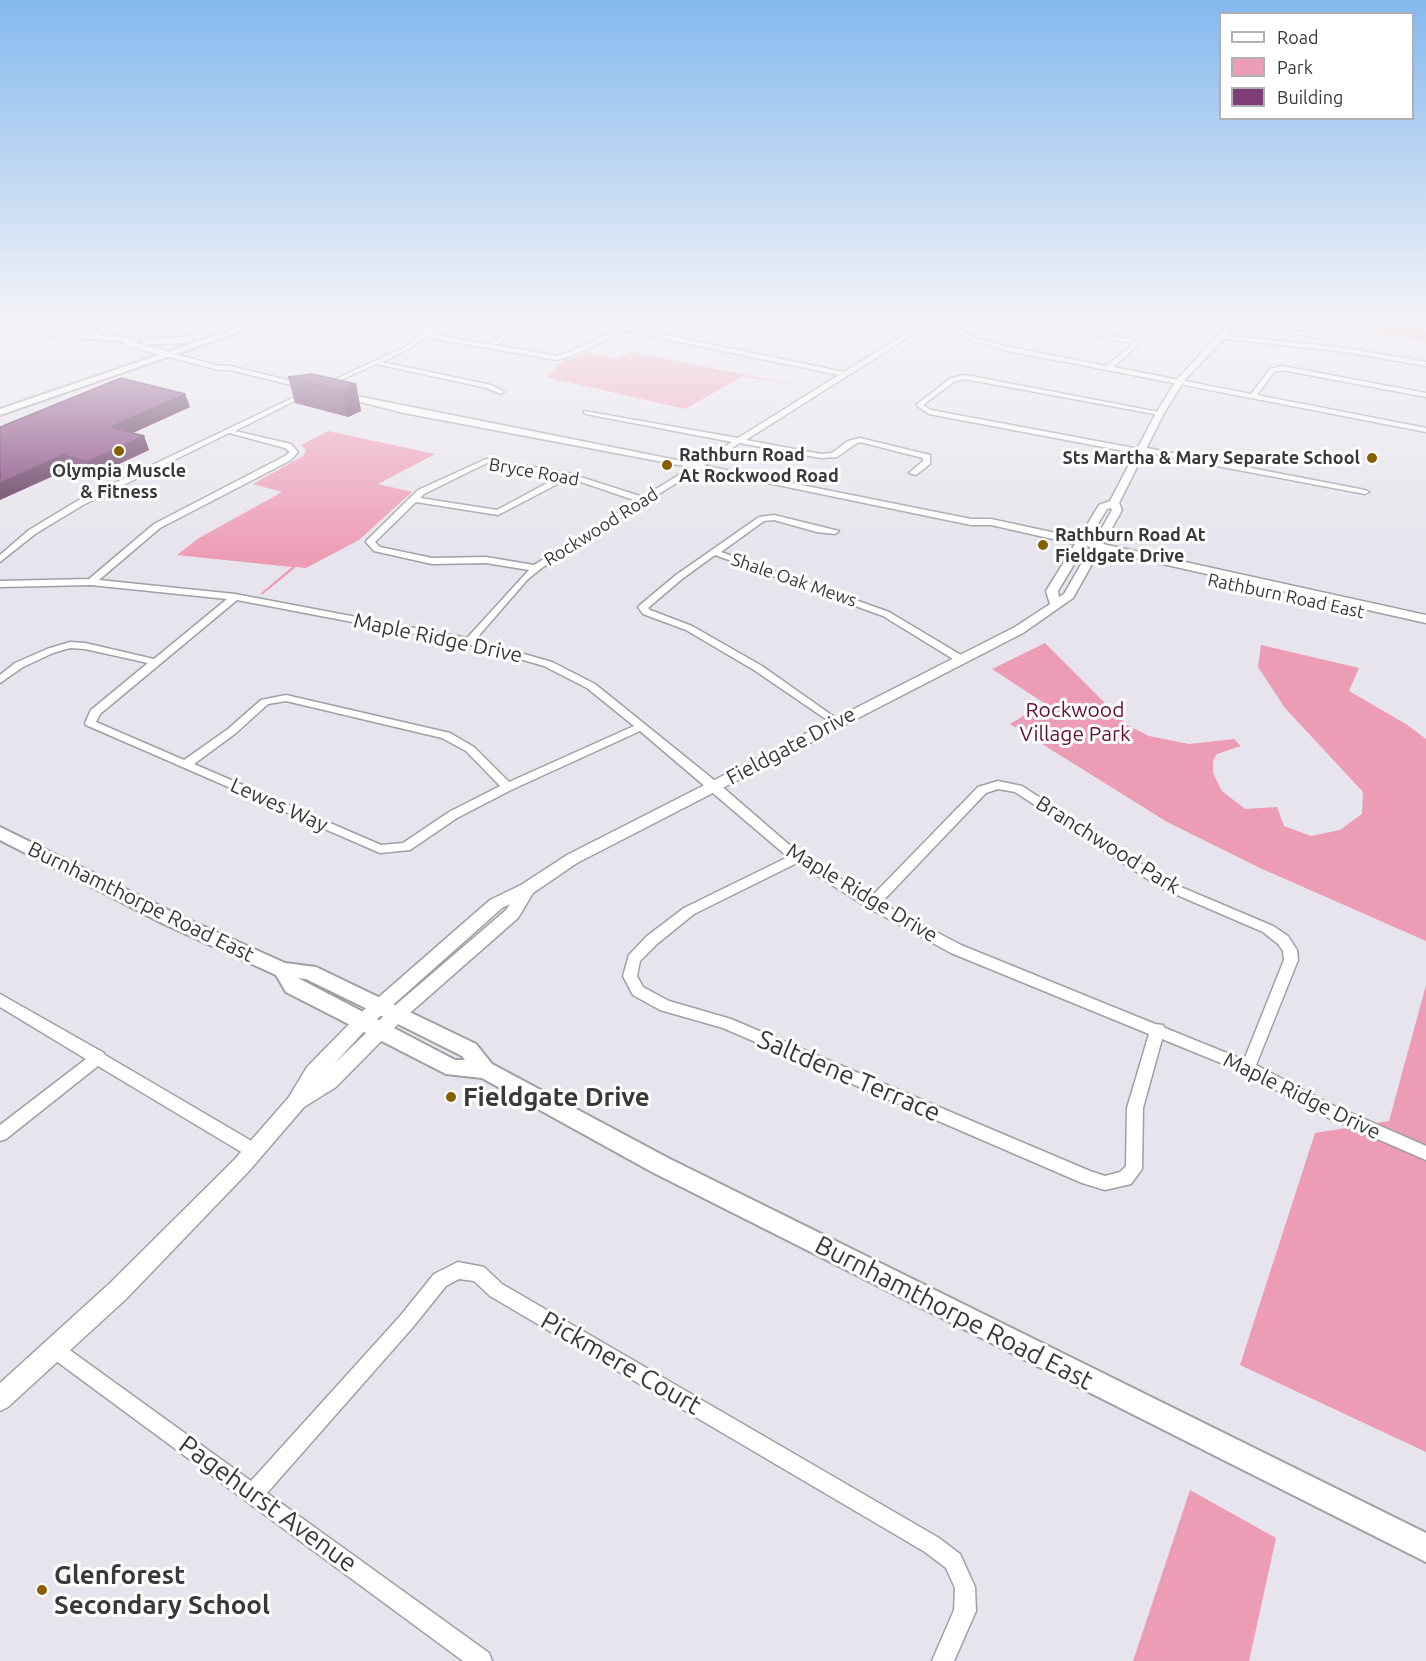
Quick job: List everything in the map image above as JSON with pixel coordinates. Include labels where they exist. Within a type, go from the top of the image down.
[{"type":"main road","points":[[0,412],[28,402]]},
{"type":"main road","name":"Burnhamthorpe Road East","points":[[0,833],[170,919],[283,969],[309,972],[469,1050],[485,1070],[660,1165],[1426,1548]]},
{"type":"main road","name":"Burnhamthorpe Road East","points":[[283,969],[293,987],[453,1068],[485,1070]]},
{"type":"street","points":[[0,559],[32,532],[62,513],[290,402]]},
{"type":"street","name":"Rathburn Road East","points":[[371,402],[404,410],[699,466],[972,522],[991,522],[1094,550],[1426,627]]},
{"type":"street","name":"Rockwood Road","points":[[469,641],[536,568],[802,402]]},
{"type":"street","points":[[924,402],[919,405],[929,412],[1365,492]]},
{"type":"street","points":[[1098,402],[1160,413]]},
{"type":"street","name":"Fieldgate Drive","points":[[1055,603],[1052,591],[1103,507],[1114,503],[1167,402]]},
{"type":"street","points":[[1286,402],[1426,430]]},
{"type":"street","points":[[586,412],[827,457],[860,440],[927,457],[927,462],[913,473]]},
{"type":"street","points":[[91,582],[157,526],[294,452],[289,447],[228,431]]},
{"type":"street","name":"Bryce Road","points":[[536,568],[486,560],[432,561],[372,547],[370,543],[372,538],[424,490],[486,461],[568,475],[643,500]]},
{"type":"street","points":[[413,499],[498,513],[568,475]]},
{"type":"street","name":"Fieldgate Drive","points":[[0,1399],[118,1291],[254,1151],[296,1103],[329,1081],[371,1026],[496,904],[527,889],[572,859],[1019,630],[1055,603],[1069,596],[1117,510],[1114,503]]},
{"type":"street","points":[[714,552],[767,517],[836,531]]},
{"type":"street","name":"Rathburn Road East","points":[[1094,550],[1426,619]]},
{"type":"street","name":"Shale Oak Mews","points":[[836,723],[759,669],[703,636],[644,610],[643,605],[714,552],[886,614],[962,660]]},
{"type":"street","name":"Maple Ridge Drive","points":[[0,584],[91,582],[235,597],[469,641],[520,654],[561,669],[591,686],[715,787],[797,858],[872,904],[956,949],[1158,1029],[1248,1068],[1325,1109],[1426,1153]]},
{"type":"street","name":"Lewes Way","points":[[235,597],[95,712],[90,723],[386,850],[406,847],[453,815],[507,787],[640,727]]},
{"type":"street","points":[[0,680],[19,665],[54,649],[70,645],[85,646],[156,662]]},
{"type":"street","points":[[186,764],[232,731],[265,702],[286,698],[446,735],[470,749],[507,787]]},
{"type":"street","name":"Branchwood Park","points":[[872,904],[982,790],[998,785],[1018,789],[1165,885],[1268,929],[1283,940],[1290,950],[1291,960],[1248,1068]]},
{"type":"street","name":"Saltdene Terrace","points":[[797,858],[689,911],[652,940],[633,959],[630,976],[638,990],[665,1006],[726,1023],[1088,1178],[1105,1183],[1125,1179],[1134,1169],[1135,1108],[1158,1029]]},
{"type":"street","points":[[0,1000],[254,1151]]},
{"type":"street","points":[[0,1134],[99,1057]]},
{"type":"street","name":"Pickmere Court","points":[[254,1493],[407,1321],[440,1280],[458,1269],[478,1273],[496,1290],[932,1545],[953,1561],[965,1587],[965,1611],[943,1661]]},
{"type":"street","name":"Pagehurst Avenue","points":[[54,1349],[481,1661]]},
{"type":"green space","points":[[652,402],[698,402],[685,409]]},
{"type":"green space","points":[[328,431],[435,454],[378,484],[412,492],[359,540],[306,568],[296,567],[263,594],[260,594],[292,567],[177,555],[199,538],[282,492],[253,484],[303,456],[306,450],[301,445]]},
{"type":"green space","name":"Rockwood Village Park","points":[[1045,643],[1127,725],[1149,736],[1189,744],[1234,739],[1241,746],[1217,754],[1213,760],[1213,773],[1222,791],[1245,809],[1277,807],[1284,826],[1311,836],[1340,830],[1362,814],[1363,792],[1285,708],[1258,667],[1261,645],[1359,668],[1349,691],[1406,724],[1426,739],[1426,941],[1260,868],[1167,822],[1010,724],[1044,703],[992,669]]},
{"type":"green space","points":[[1426,985],[1426,1452],[1240,1365],[1315,1133],[1389,1121]]},
{"type":"green space","points":[[1190,1490],[1276,1538],[1249,1661],[1133,1661]]},
{"type":"building","points":[[63,402],[168,402],[111,427],[144,436],[88,462],[63,455],[0,483],[0,427]]},
{"type":"place","name":"Olympia Muscle & Fitness","points":[[119,451]]},
{"type":"place","name":"Sts Martha & Mary Separate School","points":[[1372,458]]},
{"type":"place","name":"Rathburn Road At Rockwood Road","points":[[667,465]]},
{"type":"place","name":"Rathburn Road At Fieldgate Drive","points":[[1043,545]]},
{"type":"place","name":"Fieldgate Drive","points":[[451,1097]]},
{"type":"place","name":"Glenforest Secondary School","points":[[42,1590]]}]
